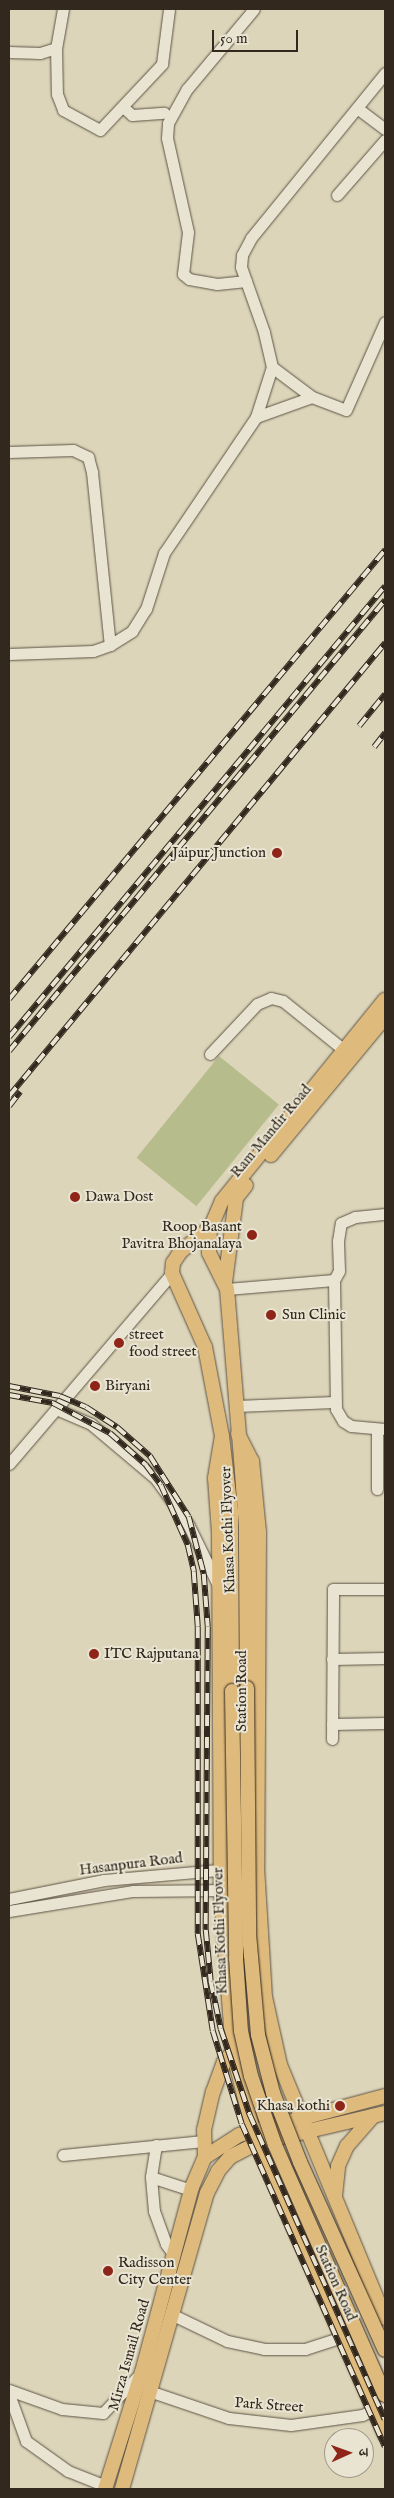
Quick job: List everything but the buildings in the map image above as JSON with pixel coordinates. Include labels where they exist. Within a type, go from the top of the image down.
[{"type":"main road","points":[[222,1436],[206,1347],[178,1292],[172,1273],[173,1263],[181,1251],[211,1228],[222,1201],[385,1000]]},
{"type":"main road","name":"Ram Mandir Road","points":[[226,1287],[236,1198],[385,1017]]},
{"type":"main road","name":"Station Road","points":[[211,1228],[209,1253],[226,1287],[238,1434],[252,1461],[259,1532],[258,1888],[265,1997],[280,2065],[385,2318]]},
{"type":"main road","name":"Khasa Kothi Flyover","points":[[238,1434],[246,1527],[249,1934],[258,2035],[273,2093],[300,2162],[385,2350]]},
{"type":"main road","name":"Station Road","points":[[222,1436],[215,1478],[219,1587],[221,1890],[233,2052],[255,2137],[342,2337],[380,2407],[385,2435]]},
{"type":"main road","name":"Khasa Kothi Flyover","points":[[222,1436],[230,1511],[232,1769],[236,1958],[241,2031],[251,2076],[275,2145],[385,2396]]},
{"type":"main road","points":[[205,2157],[203,2141],[213,2092],[224,2062],[233,2052]]},
{"type":"main road","name":"Mirza Ismail Road","points":[[122,2489],[152,2392],[207,2193],[218,2171],[230,2157],[255,2137],[300,2116],[385,2096]]},
{"type":"main road","points":[[335,2198],[338,2166],[347,2146],[379,2114]]},
{"type":"main road","name":"Mirza Ismail Road","points":[[105,2488],[142,2372],[191,2190],[205,2157],[239,2135],[255,2137],[307,2131],[379,2114]]},
{"type":"street","points":[[63,9],[56,48],[57,94],[63,110],[100,130],[162,64],[169,9]]},
{"type":"street","points":[[246,281],[217,284],[189,279],[183,274],[188,232],[167,138],[168,124],[187,89],[254,9]]},
{"type":"street","points":[[9,52],[40,53],[56,48]]},
{"type":"street","points":[[9,654],[93,651],[110,645],[132,631],[146,610],[164,553],[256,417],[272,367],[264,332],[246,281],[242,255],[251,238],[385,73]]},
{"type":"street","points":[[123,107],[132,115],[164,114]]},
{"type":"street","points":[[357,108],[385,129]]},
{"type":"street","points":[[336,195],[385,140]]},
{"type":"street","points":[[272,367],[312,396],[346,410],[385,322]]},
{"type":"street","points":[[256,417],[312,396]]},
{"type":"street","points":[[9,452],[73,450],[88,457],[92,472],[110,645]]},
{"type":"street","points":[[210,1054],[258,1004],[271,998],[283,1001],[344,1050]]},
{"type":"street","points":[[226,1287],[334,1280],[339,1275],[341,1223],[355,1217],[385,1214]]},
{"type":"street","points":[[9,1464],[172,1273]]},
{"type":"street","points":[[334,1280],[334,1402],[343,1422],[350,1426],[381,1429],[378,1489]]},
{"type":"street","points":[[236,1406],[334,1402]]},
{"type":"street","points":[[56,1410],[91,1424],[156,1479],[188,1524],[219,1587]]},
{"type":"street","points":[[332,1740],[332,1590],[385,1589]]},
{"type":"street","points":[[332,1659],[385,1658]]},
{"type":"street","points":[[332,1724],[385,1723]]},
{"type":"street","name":"Hasanpura Road","points":[[9,1899],[104,1880],[258,1867]]},
{"type":"street","name":"Hasanpura Road","points":[[9,1911],[133,1891],[258,1888]]},
{"type":"street","points":[[63,2155],[203,2141]]},
{"type":"street","points":[[156,2145],[151,2177],[154,2211],[166,2244],[174,2255]]},
{"type":"street","points":[[151,2177],[191,2190]]},
{"type":"street","points":[[173,2316],[227,2341],[264,2349],[305,2349],[342,2337]]},
{"type":"street","points":[[9,2392],[62,2410],[103,2413],[142,2372]]},
{"type":"street","points":[[9,2392],[26,2441],[68,2471],[105,2488]]},
{"type":"street","name":"Park Street","points":[[152,2392],[229,2418],[282,2424],[329,2422],[380,2407]]},
{"type":"green space","points":[[219,1056],[279,1104],[196,1206],[137,1158]]},
{"type":"railway","points":[[9,999],[385,550]]},
{"type":"railway","points":[[9,1037],[385,586]]},
{"type":"railway","points":[[9,1051],[385,600]]},
{"type":"railway","points":[[9,1096],[385,643]]},
{"type":"railway","points":[[359,726],[385,694]]},
{"type":"railway","points":[[374,747],[385,733]]},
{"type":"railway","points":[[9,1106],[20,1092]]},
{"type":"railway","points":[[9,1386],[60,1396],[86,1407],[117,1427],[150,1456],[189,1517],[204,1574],[208,1627],[206,1930],[211,1982],[221,2029],[250,2115],[385,2419]]},
{"type":"railway","points":[[9,1395],[53,1403],[110,1433],[146,1465],[161,1485],[188,1545],[194,1572],[198,1627],[198,1934],[213,2031],[242,2124],[385,2447]]},
{"type":"place","name":"Jaipur Junction","points":[[277,853]]},
{"type":"place","name":"Dawa Dost","points":[[75,1197]]},
{"type":"place","name":"Roop Basant Pavitra Bhojanalaya","points":[[252,1235]]},
{"type":"place","name":"Sun Clinic","points":[[271,1315]]},
{"type":"place","name":"street food street","points":[[119,1343]]},
{"type":"place","name":"Biryani","points":[[95,1386]]},
{"type":"place","name":"ITC Rajputana","points":[[94,1654]]},
{"type":"place","name":"Khasa kothi","points":[[340,2106]]},
{"type":"place","name":"Radisson City Center","points":[[108,2271]]}]
